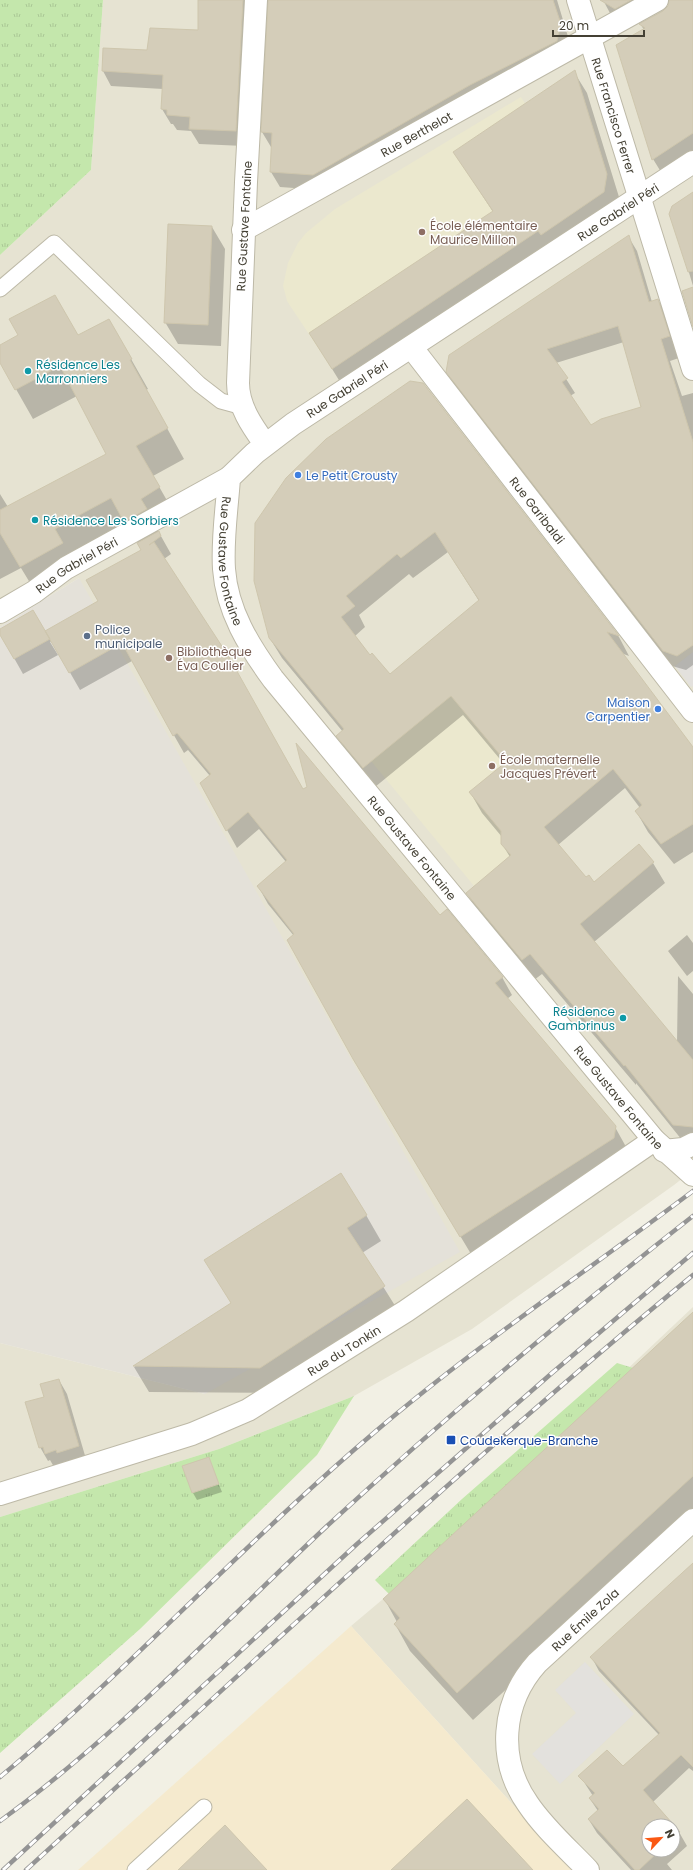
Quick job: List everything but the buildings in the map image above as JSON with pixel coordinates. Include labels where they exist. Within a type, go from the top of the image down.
[{"type":"street","name":"Rue Gustave Fontaine","points":[[256,0],[243,230],[238,391],[243,407],[251,424],[265,444]]},
{"type":"street","name":"Rue Francisco Ferrer","points":[[578,0],[693,369]]},
{"type":"street","name":"Rue Berthelot","points":[[243,230],[657,0]]},
{"type":"street","name":"Rue Gabriel Péri","points":[[0,612],[28,596],[66,568],[229,478],[265,444],[304,417],[412,348],[693,162]]},
{"type":"street","name":"Rue Garibaldi","points":[[412,348],[663,672],[692,706]]},
{"type":"street","name":"Rue Gustave Fontaine","points":[[229,478],[224,534],[224,570],[231,602],[246,639],[273,679],[659,1145],[693,1175]]},
{"type":"street","points":[[659,1145],[678,1150],[693,1144]]},
{"type":"street","name":"Rue du Tonkin","points":[[0,1494],[192,1434],[248,1410],[406,1311],[659,1145]]},
{"type":"street","name":"Rue Émile Zola","points":[[588,1870],[535,1814],[522,1796],[509,1762],[506,1738],[510,1712],[519,1689],[530,1671],[543,1657],[692,1521]]},
{"type":"lane","points":[[0,290],[54,243],[202,388],[221,402],[243,407]]},
{"type":"lane","points":[[135,1870],[204,1807]]},
{"type":"shaded area","points":[[103,0],[693,0],[693,1170],[472,1329],[354,1396],[219,1449],[0,1517],[0,1343],[205,1394],[79,578],[0,627],[0,255],[91,170]]},
{"type":"shaded area","name":"École élémentaire Maurice Millon","points":[[521,97],[529,110],[522,206],[332,369],[287,301],[283,286],[288,263],[298,243],[306,233],[335,209]]},
{"type":"shaded area","points":[[79,578],[460,1252],[205,1394],[0,1343],[0,627]]},
{"type":"shaded area","name":"École maternelle Jacques Prévert","points":[[511,644],[531,838],[474,886],[371,761]]},
{"type":"shaded area","points":[[693,652],[693,686],[691,687],[675,666]]},
{"type":"shaded area","points":[[693,1307],[693,1870],[572,1870],[351,1626],[389,1594]]},
{"type":"shaded area","points":[[351,1626],[572,1870],[78,1870]]},
{"type":"shaded area","points":[[585,1662],[634,1714],[560,1784],[532,1754],[576,1713],[555,1690]]},
{"type":"green space","points":[[0,0],[103,0],[91,170],[0,255]]},
{"type":"green space","points":[[617,1363],[633,1368],[389,1594],[375,1580],[462,1499]]},
{"type":"green space","points":[[354,1396],[317,1455],[140,1629],[0,1753],[0,1517],[219,1449]]},
{"type":"railway","points":[[0,1777],[96,1692],[281,1516],[376,1431],[453,1368],[693,1191]]},
{"type":"railway","points":[[0,1821],[86,1753],[127,1717],[326,1527],[415,1446],[553,1329],[693,1216]]},
{"type":"railway","points":[[3,1870],[357,1544],[552,1373],[693,1253]]},
{"type":"railway","points":[[26,1870],[439,1493],[523,1419],[693,1275]]},
{"type":"place","name":"École élémentaire Maurice Millon","points":[[422,232]]},
{"type":"place","name":"Résidence Les Marronniers","points":[[28,371]]},
{"type":"place","name":"Le Petit Crousty","points":[[298,475]]},
{"type":"place","name":"Résidence Les Sorbiers","points":[[35,520]]},
{"type":"place","name":"Police municipale","points":[[87,636]]},
{"type":"place","name":"Bibliothèque Éva Coulier","points":[[169,658]]},
{"type":"place","name":"Maison Carpentier","points":[[658,709]]},
{"type":"place","name":"École maternelle Jacques Prévert","points":[[492,766]]},
{"type":"place","name":"Résidence Gambrinus","points":[[623,1018]]},
{"type":"place","name":"Coudekerque-Branche","points":[[451,1440]]}]
